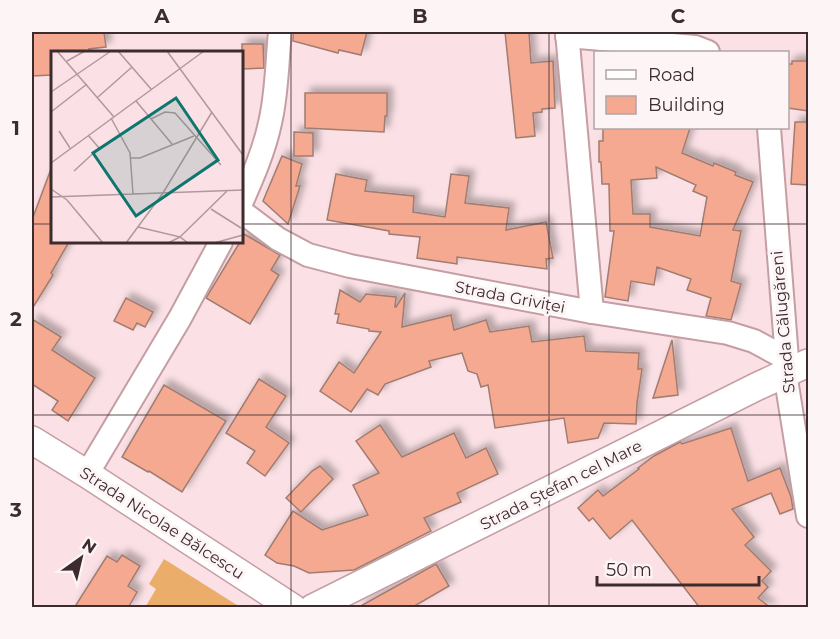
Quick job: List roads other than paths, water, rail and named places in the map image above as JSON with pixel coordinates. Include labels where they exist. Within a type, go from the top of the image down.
[{"type":"street","points":[[243,199],[257,167],[270,123],[276,86],[280,32]]},
{"type":"street","points":[[592,312],[567,34],[696,47],[706,51]]},
{"type":"street","name":"Strada Călugăreni","points":[[769,129],[808,516]]},
{"type":"street","name":"Strada Griviței","points":[[243,213],[278,239],[308,255],[350,266],[592,312],[728,333],[754,341],[793,365]]},
{"type":"street","points":[[87,474],[180,318],[220,243]]},
{"type":"street","name":"Strada Ștefan cel Mare","points":[[313,608],[793,365]]},
{"type":"street","name":"Strada Nicolae Bălcescu","points":[[32,440],[292,608]]}]
